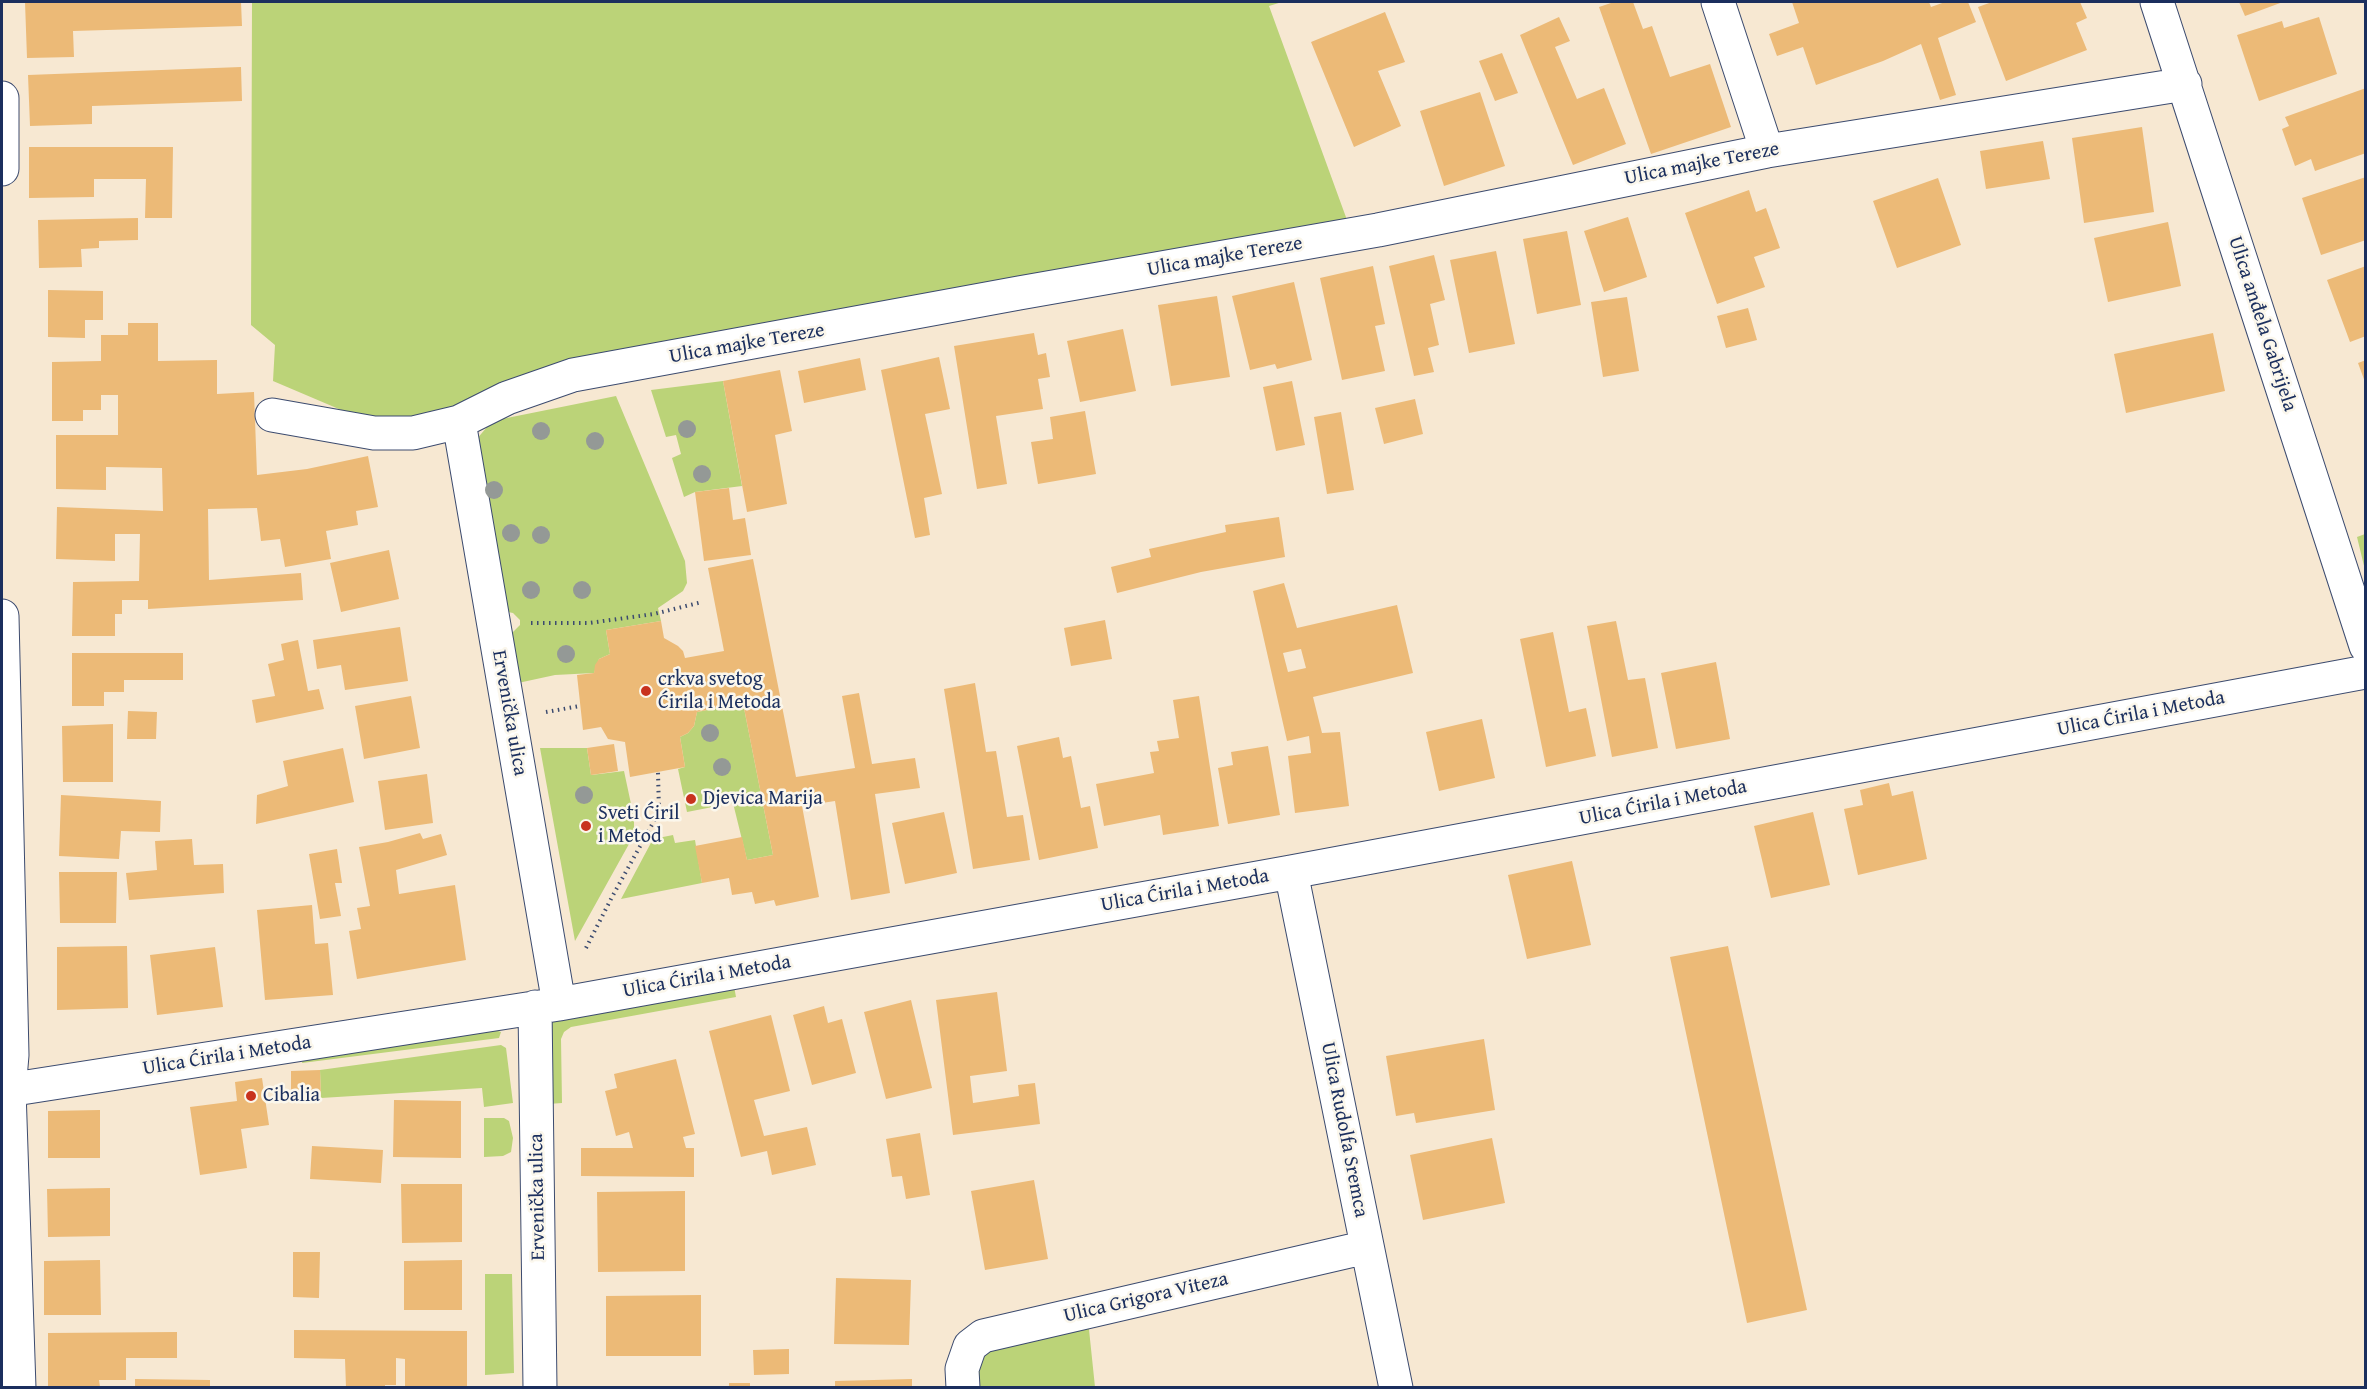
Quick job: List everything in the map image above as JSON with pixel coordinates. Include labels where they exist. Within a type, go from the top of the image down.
[{"type":"street","points":[[1718,2],[1767,151]]},
{"type":"street","name":"Ulica anđela Gabrijela","points":[[2157,2],[2366,646]]},
{"type":"street","name":"Ulica majke Tereze","points":[[272,415],[374,433],[413,433],[459,422],[507,398],[573,375],[1378,230],[1767,151],[2185,84]]},
{"type":"street","points":[[2,98],[2,169]]},
{"type":"street","name":"Ervenička ulica","points":[[459,422],[494,627],[547,1006],[540,1388]]},
{"type":"street","points":[[2,616],[12,1055],[5,1091],[19,1388]]},
{"type":"street","name":"Ulica Ćirila i Metoda","points":[[5,1091],[547,1006],[1292,872],[2366,672]]},
{"type":"street","name":"Ulica Rudolfa Sremca","points":[[1292,872],[1396,1388]]},
{"type":"street","name":"Ulica Grigora Viteza","points":[[963,1388],[962,1369],[970,1346],[983,1336],[1367,1247]]},
{"type":"path","points":[[494,627],[520,622],[589,623],[654,614],[702,602]]},
{"type":"path","points":[[583,955],[659,812],[658,772]]},
{"type":"green space","points":[[252,2],[1282,2],[1269,6],[1347,220],[438,414],[403,420],[360,418],[273,381],[275,345],[251,325]]},
{"type":"green space","points":[[723,381],[742,486],[695,492],[684,497],[672,458],[681,454],[676,435],[666,437],[651,390]]},
{"type":"green space","points":[[616,396],[685,561],[687,583],[683,591],[658,608],[661,621],[606,630],[610,654],[599,659],[594,673],[555,675],[518,683],[512,633],[520,625],[520,620],[513,613],[503,611],[476,440],[492,421]]},
{"type":"green space","points":[[2366,534],[2365,570],[2357,537]]},
{"type":"green space","points":[[743,703],[773,855],[747,860],[733,803],[687,812],[678,769],[685,767],[680,737],[694,726],[697,712]]},
{"type":"green space","points":[[540,748],[587,748],[591,775],[624,771],[634,818],[634,835],[575,941]]},
{"type":"green space","points":[[673,835],[675,843],[695,840],[702,883],[621,899],[653,839]]},
{"type":"green space","points":[[733,981],[736,997],[571,1027],[564,1032],[561,1039],[562,1103],[548,1104],[552,1021]]},
{"type":"green space","points":[[486,1027],[501,1032],[499,1038],[302,1063],[303,1059]]},
{"type":"green space","points":[[501,1045],[506,1048],[513,1103],[484,1107],[482,1088],[321,1098],[320,1070]]},
{"type":"green space","points":[[484,1118],[504,1118],[509,1121],[513,1138],[511,1152],[503,1156],[484,1157]]},
{"type":"green space","points":[[485,1274],[512,1274],[514,1373],[485,1375]]},
{"type":"green space","points":[[1088,1320],[1095,1387],[979,1387],[979,1371],[984,1353]]},
{"type":"building","points":[[25,2],[241,2],[242,26],[73,31],[74,57],[27,58]]},
{"type":"building","points":[[1614,2],[1633,2],[1643,29],[1652,26],[1670,77],[1710,64],[1731,127],[1651,154],[1599,7]]},
{"type":"building","points":[[1792,2],[1929,2],[1931,7],[1945,2],[1968,2],[1976,22],[1938,38],[1956,95],[1940,100],[1921,44],[1883,61],[1816,85],[1803,47],[1777,56],[1769,34],[1799,23]]},
{"type":"building","points":[[1992,2],[2080,2],[2087,18],[2076,23],[2087,50],[2006,81],[1978,7]]},
{"type":"building","points":[[2239,2],[2283,2],[2245,16]]},
{"type":"building","points":[[1385,12],[1405,62],[1378,71],[1401,126],[1354,147],[1311,42]]},
{"type":"building","points":[[1559,17],[1570,41],[1555,47],[1577,99],[1604,88],[1626,144],[1573,165],[1520,35]]},
{"type":"building","points":[[2319,17],[2337,74],[2259,101],[2237,35],[2282,21],[2284,28]]},
{"type":"building","points":[[1502,53],[1518,93],[1495,101],[1479,61]]},
{"type":"building","points":[[241,67],[242,101],[92,106],[92,124],[30,126],[28,75]]},
{"type":"building","points":[[2366,88],[2366,153],[2315,171],[2311,159],[2295,166],[2282,129],[2289,126],[2285,117]]},
{"type":"building","points":[[1480,92],[1505,166],[1444,186],[1420,111]]},
{"type":"building","points":[[2142,127],[2154,212],[2084,223],[2072,138]]},
{"type":"building","points":[[2043,141],[2050,179],[1986,189],[1980,151]]},
{"type":"building","points":[[29,147],[173,147],[172,218],[145,218],[146,179],[94,179],[94,197],[29,198]]},
{"type":"building","points":[[2366,177],[2366,240],[2321,255],[2302,198]]},
{"type":"building","points":[[1938,178],[1961,245],[1897,268],[1873,201]]},
{"type":"building","points":[[1749,190],[1756,212],[1766,208],[1780,248],[1754,257],[1765,287],[1717,304],[1685,213]]},
{"type":"building","points":[[1628,217],[1647,277],[1604,292],[1584,231]]},
{"type":"building","points":[[138,218],[138,240],[99,241],[99,248],[81,249],[82,267],[39,268],[38,220]]},
{"type":"building","points":[[2168,222],[2181,286],[2108,302],[2094,238]]},
{"type":"building","points":[[1567,231],[1581,305],[1537,314],[1523,239]]},
{"type":"building","points":[[1496,251],[1515,344],[1469,353],[1450,260]]},
{"type":"building","points":[[1434,255],[1445,300],[1430,304],[1439,345],[1428,348],[1434,372],[1414,376],[1389,266]]},
{"type":"building","points":[[1373,266],[1385,324],[1375,326],[1385,371],[1342,380],[1320,278]]},
{"type":"building","points":[[2366,266],[2366,336],[2350,342],[2327,280]]},
{"type":"building","points":[[1294,282],[1312,360],[1277,369],[1275,364],[1250,370],[1232,296]]},
{"type":"building","points":[[48,290],[103,291],[103,320],[85,320],[85,338],[48,337]]},
{"type":"building","points":[[1217,296],[1230,377],[1171,386],[1158,305]]},
{"type":"building","points":[[1627,297],[1639,371],[1603,377],[1591,302]]},
{"type":"building","points":[[1748,308],[1757,340],[1726,348],[1717,316]]},
{"type":"building","points":[[128,323],[158,323],[158,361],[217,360],[217,394],[254,392],[257,475],[307,469],[368,456],[378,507],[356,511],[358,525],[326,531],[331,559],[285,567],[280,539],[261,541],[257,508],[208,509],[209,580],[301,573],[303,600],[148,609],[148,600],[122,600],[122,614],[115,614],[115,636],[72,636],[73,582],[139,581],[140,534],[115,534],[115,561],[56,559],[57,507],[163,511],[162,468],[106,467],[106,490],[56,489],[56,435],[118,435],[118,395],[101,395],[101,410],[83,410],[83,421],[52,421],[52,362],[101,361],[101,335],[128,335]]},
{"type":"building","points":[[1123,329],[1136,391],[1080,402],[1067,341]]},
{"type":"building","points":[[1034,333],[1038,355],[1046,353],[1050,377],[1038,379],[1043,409],[996,416],[1007,484],[977,489],[954,346]]},
{"type":"building","points":[[2213,333],[2225,391],[2126,413],[2114,354]]},
{"type":"building","points":[[939,357],[950,409],[925,414],[942,494],[924,498],[930,535],[915,538],[881,370]]},
{"type":"building","points":[[860,358],[866,390],[804,403],[798,371]]},
{"type":"building","points":[[2366,360],[2366,382],[2365,382],[2358,363]]},
{"type":"building","points":[[780,370],[792,431],[775,435],[787,504],[747,512],[723,381]]},
{"type":"building","points":[[1292,381],[1305,445],[1276,451],[1263,387]]},
{"type":"building","points":[[1415,399],[1423,434],[1384,444],[1375,408]]},
{"type":"building","points":[[1085,411],[1096,474],[1038,484],[1031,442],[1053,439],[1050,417]]},
{"type":"building","points":[[1341,412],[1354,490],[1327,494],[1314,417]]},
{"type":"building","points":[[729,488],[733,520],[745,518],[751,555],[704,561],[695,492]]},
{"type":"building","points":[[1279,517],[1285,557],[1201,572],[1117,593],[1111,567],[1151,557],[1149,549],[1226,532],[1225,525]]},
{"type":"building","points":[[389,550],[399,599],[341,612],[330,563]]},
{"type":"building","points":[[753,559],[796,777],[855,768],[842,696],[859,693],[872,764],[915,758],[920,788],[875,794],[890,893],[851,900],[835,801],[802,806],[819,897],[776,906],[774,900],[755,904],[752,892],[732,895],[729,878],[702,883],[695,846],[742,837],[747,860],[773,855],[743,703],[697,712],[694,726],[680,737],[685,767],[630,777],[625,742],[608,739],[601,727],[583,730],[577,675],[594,673],[599,659],[610,654],[606,630],[661,621],[664,638],[678,646],[685,658],[724,651],[708,568]]},
{"type":"building","points":[[1284,583],[1297,628],[1397,605],[1413,673],[1313,697],[1322,733],[1340,732],[1349,806],[1295,813],[1288,756],[1311,753],[1309,736],[1287,741],[1253,591]],"holes":[[[1301,649],[1306,668],[1288,672],[1283,653]]]},
{"type":"building","points":[[1105,620],[1112,659],[1071,666],[1064,628]]},
{"type":"building","points":[[1616,621],[1628,680],[1645,678],[1658,748],[1612,757],[1587,626]]},
{"type":"building","points":[[400,627],[408,681],[345,690],[341,665],[317,669],[313,640]]},
{"type":"building","points":[[1553,632],[1569,712],[1586,708],[1596,756],[1546,767],[1520,639]]},
{"type":"building","points":[[298,640],[308,691],[319,689],[324,709],[256,723],[252,700],[275,696],[268,664],[284,660],[281,644]]},
{"type":"building","points":[[72,653],[183,653],[183,680],[124,680],[124,692],[104,692],[104,706],[72,706]]},
{"type":"building","points":[[1716,662],[1730,739],[1676,749],[1661,673]]},
{"type":"building","points":[[975,683],[986,752],[996,751],[1007,817],[1023,815],[1030,860],[973,869],[944,689]]},
{"type":"building","points":[[411,696],[420,748],[364,759],[355,706]]},
{"type":"building","points":[[1199,696],[1219,826],[1163,835],[1160,815],[1104,826],[1096,784],[1154,773],[1150,752],[1159,751],[1157,741],[1179,738],[1173,700]]},
{"type":"building","points":[[128,711],[157,712],[156,739],[127,739]]},
{"type":"building","points":[[1482,719],[1495,778],[1439,791],[1426,732]]},
{"type":"building","points":[[113,724],[113,782],[63,782],[62,726]]},
{"type":"building","points":[[1059,737],[1063,758],[1071,756],[1081,808],[1090,806],[1098,848],[1039,860],[1017,746]]},
{"type":"building","points":[[614,744],[618,771],[591,775],[587,748]]},
{"type":"building","points":[[1268,746],[1280,815],[1228,824],[1218,768],[1233,765],[1231,752]]},
{"type":"building","points":[[343,748],[354,802],[256,824],[257,795],[288,786],[283,761]]},
{"type":"building","points":[[427,774],[433,823],[385,830],[378,781]]},
{"type":"building","points":[[1889,783],[1892,796],[1913,791],[1927,859],[1858,875],[1844,809],[1863,805],[1860,790]]},
{"type":"building","points":[[61,795],[161,801],[160,832],[121,831],[119,859],[59,856]]},
{"type":"building","points":[[944,812],[957,873],[905,884],[892,823]]},
{"type":"building","points":[[1813,812],[1830,885],[1771,898],[1754,826]]},
{"type":"building","points":[[420,833],[423,839],[441,834],[447,855],[396,870],[399,894],[455,885],[466,960],[357,979],[349,931],[361,929],[357,908],[370,906],[359,847]]},
{"type":"building","points":[[192,839],[194,865],[223,864],[224,893],[129,900],[126,873],[157,870],[155,841]]},
{"type":"building","points":[[337,849],[342,883],[335,883],[341,916],[320,919],[309,854]]},
{"type":"building","points":[[1572,861],[1591,945],[1527,959],[1508,875]]},
{"type":"building","points":[[59,872],[117,872],[116,923],[60,923]]},
{"type":"building","points":[[312,905],[315,944],[328,943],[333,995],[265,1000],[257,910]]},
{"type":"building","points":[[127,946],[128,1008],[57,1010],[57,947]]},
{"type":"building","points":[[1728,946],[1807,1310],[1747,1323],[1670,957]]},
{"type":"building","points":[[215,947],[223,1007],[157,1015],[150,955]]},
{"type":"building","points":[[997,992],[1007,1071],[970,1076],[973,1103],[1019,1096],[1018,1085],[1035,1083],[1040,1124],[953,1135],[936,1000]]},
{"type":"building","points":[[911,1000],[932,1088],[886,1099],[864,1012]]},
{"type":"building","points":[[824,1006],[828,1023],[842,1019],[856,1073],[812,1085],[793,1015]]},
{"type":"building","points":[[771,1015],[790,1091],[754,1100],[764,1136],[807,1127],[816,1165],[772,1175],[767,1151],[741,1157],[709,1031]]},
{"type":"building","points":[[1484,1039],[1495,1110],[1416,1123],[1414,1113],[1396,1116],[1386,1056]]},
{"type":"building","points":[[676,1059],[695,1134],[683,1137],[686,1148],[694,1148],[694,1177],[581,1176],[581,1148],[633,1148],[629,1132],[616,1136],[605,1091],[617,1088],[614,1074]]},
{"type":"building","points":[[320,1070],[321,1098],[291,1099],[291,1071]]},
{"type":"building","points":[[262,1078],[269,1125],[241,1129],[247,1168],[200,1175],[190,1107],[237,1101],[235,1082]]},
{"type":"building","points":[[394,1100],[461,1101],[461,1158],[393,1157]]},
{"type":"building","points":[[100,1110],[100,1158],[48,1158],[48,1111]]},
{"type":"building","points":[[920,1133],[930,1195],[906,1199],[902,1176],[892,1177],[886,1139]]},
{"type":"building","points":[[1492,1138],[1505,1203],[1423,1220],[1410,1155]]},
{"type":"building","points":[[312,1146],[383,1150],[381,1183],[310,1179]]},
{"type":"building","points":[[1034,1180],[1048,1259],[985,1270],[971,1191]]},
{"type":"building","points":[[401,1184],[462,1184],[462,1242],[402,1243]]},
{"type":"building","points":[[110,1188],[110,1236],[48,1237],[47,1189]]},
{"type":"building","points":[[685,1191],[685,1271],[598,1272],[597,1192]]},
{"type":"building","points":[[293,1252],[320,1252],[319,1298],[293,1297]]},
{"type":"building","points":[[100,1260],[101,1315],[44,1315],[44,1261]]},
{"type":"building","points":[[462,1260],[462,1310],[404,1310],[404,1261]]},
{"type":"building","points":[[836,1278],[911,1280],[909,1345],[834,1344]]},
{"type":"building","points":[[701,1295],[701,1356],[606,1356],[606,1296]]},
{"type":"building","points":[[294,1330],[467,1331],[467,1388],[405,1388],[405,1359],[396,1358],[396,1385],[385,1385],[385,1388],[346,1388],[345,1359],[294,1358]]},
{"type":"building","points":[[177,1332],[177,1358],[126,1358],[126,1380],[99,1380],[100,1387],[48,1387],[48,1333]]},
{"type":"building","points":[[789,1349],[789,1374],[754,1375],[753,1350]]},
{"type":"building","points":[[135,1379],[210,1380],[210,1388],[135,1388]]},
{"type":"building","points":[[912,1379],[912,1388],[835,1388],[835,1381]]},
{"type":"building","points":[[729,1383],[750,1383],[750,1388],[729,1388]]},
{"type":"place","name":"crkva svetog Ćirila i Metoda","points":[[646,691]]},
{"type":"place","name":"Djevica Marija","points":[[691,799]]},
{"type":"place","name":"Sveti Ćiril i Metod","points":[[586,826]]},
{"type":"place","name":"Cibalia","points":[[251,1096]]}]
